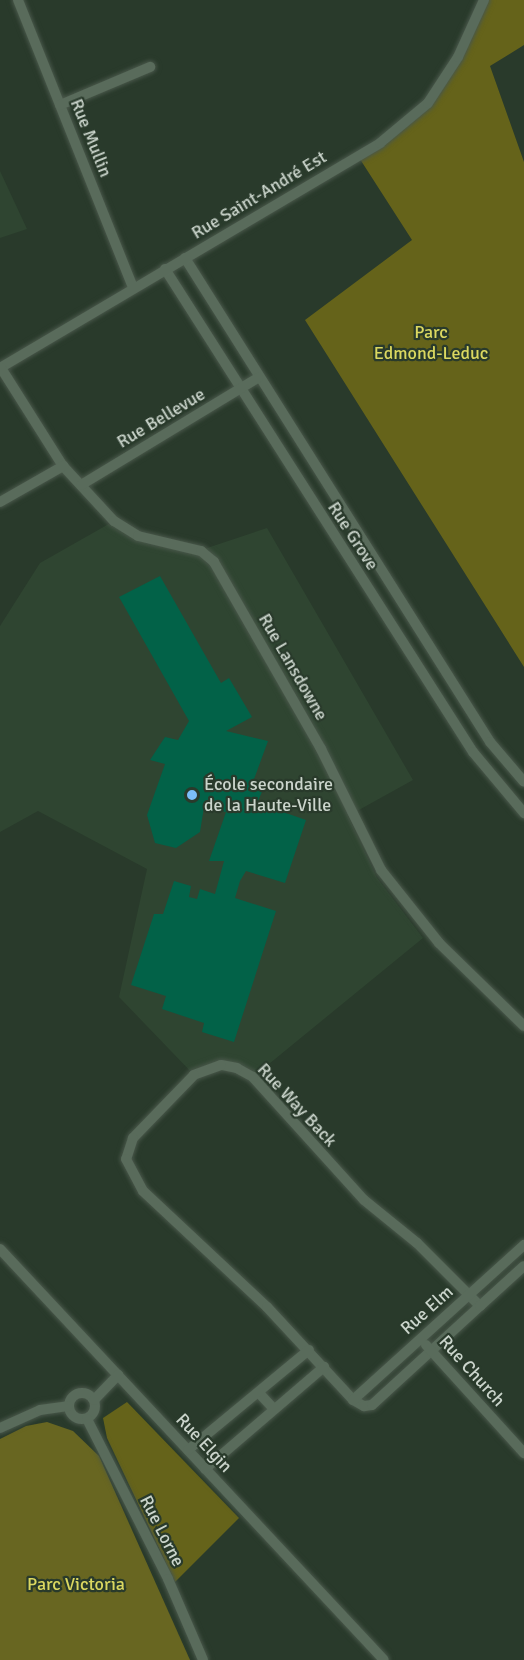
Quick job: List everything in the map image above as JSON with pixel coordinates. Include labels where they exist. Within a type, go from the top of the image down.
[{"type":"street","name":"Rue Mullin","points":[[18,0],[133,287]]},
{"type":"street","name":"Rue Saint-André Est","points":[[1,368],[133,287],[380,143],[428,103],[458,57],[484,0]]},
{"type":"street","points":[[60,105],[150,67]]},
{"type":"street","name":"Rue Grove","points":[[185,258],[258,378],[490,742],[524,782]]},
{"type":"street","name":"Rue Grove","points":[[165,269],[240,390],[473,752],[524,813]]},
{"type":"street","name":"Rue Lansdowne","points":[[1,368],[63,466],[114,521],[138,536],[201,550],[214,562],[321,748],[381,870],[439,943],[524,1026]]},
{"type":"street","name":"Rue Bellevue","points":[[81,485],[258,378]]},
{"type":"street","points":[[0,502],[63,466]]},
{"type":"street","name":"Rue Way Back","points":[[309,1350],[143,1191],[126,1159],[133,1138],[194,1075],[220,1065],[237,1068],[253,1077],[364,1200],[417,1243],[480,1306]]},
{"type":"street","name":"Rue Elm","points":[[353,1400],[524,1245]]},
{"type":"street","name":"Rue Elgin","points":[[0,1249],[384,1660]]},
{"type":"street","name":"Rue Elm","points":[[353,1400],[372,1405],[524,1266]]},
{"type":"street","name":"Rue Church","points":[[420,1338],[524,1453]]},
{"type":"street","points":[[188,1450],[309,1350],[353,1400]]},
{"type":"street","points":[[205,1469],[324,1367]]},
{"type":"street","points":[[68,1406],[77,1419],[87,1419],[94,1411],[94,1400],[118,1375]]},
{"type":"street","points":[[259,1393],[274,1409]]},
{"type":"street","points":[[0,1428],[40,1410],[68,1406],[77,1394],[87,1394],[94,1400]]},
{"type":"street","name":"Rue Lorne","points":[[87,1419],[168,1579],[203,1660]]},
{"type":"shaded area","points":[[0,171],[27,229],[0,238]]},
{"type":"shaded area","name":"École secondaire de la Haute-Ville","points":[[114,521],[138,536],[201,550],[267,528],[413,780],[348,816],[377,878],[423,938],[253,1077],[221,1065],[194,1075],[119,997],[147,869],[38,811],[0,832],[0,626],[40,563]]},
{"type":"green space","name":"Parc Edmond-Leduc","points":[[484,0],[524,0],[524,45],[490,66],[524,162],[524,667],[305,320],[412,240],[358,156],[428,103]]},
{"type":"green space","name":"Parc Victoria","points":[[127,1402],[239,1518],[175,1582],[107,1438],[103,1418]]},
{"type":"green space","name":"Parc Victoria","points":[[47,1422],[73,1431],[99,1456],[190,1660],[0,1660],[0,1439],[26,1426]]},
{"type":"building","points":[[160,576],[221,683],[229,678],[252,717],[226,731],[268,741],[253,782],[266,783],[257,803],[306,820],[285,883],[246,871],[240,881],[235,898],[276,911],[234,1042],[202,1032],[204,1023],[162,1009],[166,996],[131,985],[154,914],[163,914],[174,881],[191,886],[189,897],[197,899],[200,889],[215,894],[224,861],[209,861],[226,812],[204,807],[200,832],[176,848],[155,843],[147,815],[165,764],[150,760],[165,737],[178,740],[189,721],[119,597]]},
{"type":"place","name":"École secondaire de la Haute-Ville","points":[[192,795]]}]
